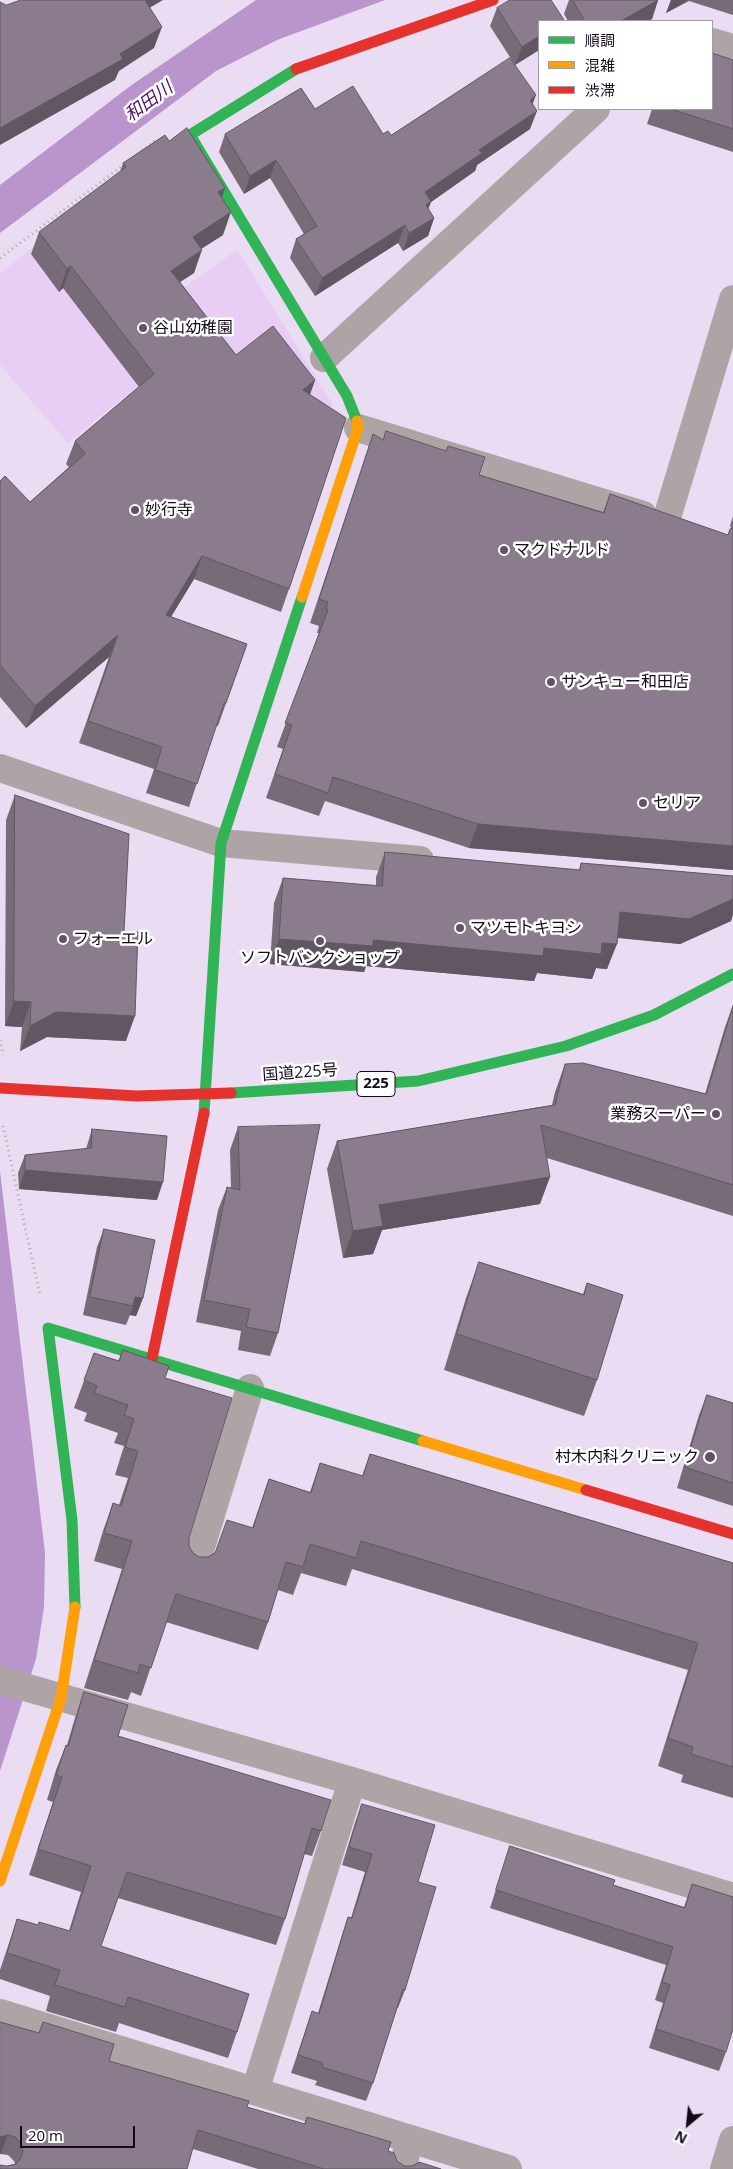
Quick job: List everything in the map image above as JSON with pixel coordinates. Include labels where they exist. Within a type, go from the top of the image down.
[{"type":"main road","points":[[152,1358],[201,1133],[207,1095],[221,843],[358,428],[354,412],[324,358],[190,135],[297,68],[493,0]]},
{"type":"main road","name":"国道225号","points":[[0,1088],[137,1096],[207,1095],[427,1079],[566,1046],[654,1015],[733,974]]},
{"type":"main road","points":[[0,1881],[61,1698],[75,1609],[72,1520],[48,1328],[733,1534]]},
{"type":"street","points":[[713,42],[733,48]]},
{"type":"street","points":[[324,358],[595,110]]},
{"type":"street","points":[[666,522],[733,299]]},
{"type":"street","points":[[358,428],[693,530]]},
{"type":"street","points":[[0,768],[221,843],[447,862]]},
{"type":"street","points":[[194,1570],[250,1388]]},
{"type":"street","points":[[0,1680],[352,1781],[733,1897]]},
{"type":"street","points":[[255,2091],[352,1781]]},
{"type":"street","points":[[0,2014],[508,2169]]},
{"type":"street","points":[[402,2169],[410,2139]]},
{"type":"street","points":[[724,2169],[733,2140]]},
{"type":"path","points":[[141,152],[164,134],[190,135]]},
{"type":"path","points":[[0,258],[133,158]]},
{"type":"path","points":[[0,1040],[3,1055]]},
{"type":"path","points":[[3,1126],[48,1328]]},
{"type":"shaded area","name":"谷山幼稚園","points":[[110,188],[179,291],[237,249],[333,405],[228,524],[122,399],[68,443],[0,365],[0,273]]},
{"type":"water","name":"和田川","points":[[256,0],[385,0],[277,40],[216,71],[0,233],[0,185],[133,84]]},
{"type":"water","points":[[0,1171],[45,1553],[44,1607],[36,1659],[0,1771]]},
{"type":"building","points":[[21,0],[145,0],[162,27],[120,54],[123,59],[0,128],[0,2],[6,5]]},
{"type":"building","points":[[510,0],[551,0],[564,20],[538,20],[538,37],[522,47],[497,8]]},
{"type":"building","points":[[573,0],[658,0],[623,20],[584,20]]},
{"type":"building","points":[[713,53],[733,60],[733,129],[674,110],[713,110]]},
{"type":"building","points":[[510,58],[536,95],[530,100],[537,111],[479,150],[482,153],[425,192],[431,201],[426,205],[434,218],[409,233],[405,225],[322,278],[296,239],[317,226],[276,160],[250,176],[225,134],[301,88],[315,109],[353,86],[383,134],[388,131],[391,135]]},
{"type":"building","points":[[187,128],[225,188],[218,192],[231,212],[193,237],[202,250],[171,271],[236,355],[273,326],[315,380],[303,390],[346,418],[289,589],[202,556],[166,615],[247,644],[226,703],[224,703],[197,784],[155,770],[162,747],[88,721],[118,635],[35,706],[0,665],[0,481],[5,476],[30,502],[85,454],[75,441],[154,374],[71,266],[67,269],[39,232],[126,167],[123,163],[165,135],[169,141]]},
{"type":"building","name":"サンキュー和田店","points":[[386,431],[446,451],[448,446],[485,457],[479,475],[604,513],[610,494],[728,535],[730,529],[733,528],[733,846],[478,824],[333,777],[328,793],[275,774],[292,725],[285,723],[328,610],[326,609],[328,602],[319,599],[373,434],[383,440]]},
{"type":"building","points":[[15,795],[129,834],[124,932],[138,932],[135,1016],[56,1012],[30,1026],[31,1002],[14,1001]]},
{"type":"building","points":[[385,852],[580,870],[581,863],[733,876],[733,899],[689,919],[620,912],[617,944],[602,943],[601,954],[544,948],[543,956],[373,940],[373,946],[279,939],[283,878],[382,886]]},
{"type":"building","points":[[733,1006],[733,1185],[541,1125],[550,1177],[379,1205],[383,1226],[353,1231],[337,1141],[555,1105],[565,1064],[583,1063],[706,1094]]},
{"type":"building","points":[[320,1125],[278,1333],[246,1327],[250,1309],[204,1300],[227,1187],[240,1190],[238,1127]]},
{"type":"building","points":[[92,1129],[167,1136],[163,1182],[25,1170],[25,1155],[91,1148]]},
{"type":"building","points":[[104,1229],[155,1240],[143,1298],[135,1297],[133,1306],[90,1297]]},
{"type":"building","points":[[479,1262],[584,1295],[587,1283],[623,1295],[597,1380],[457,1334]]},
{"type":"building","points":[[123,1350],[169,1366],[165,1378],[232,1398],[189,1538],[189,1546],[193,1553],[199,1557],[208,1557],[215,1553],[227,1520],[253,1528],[269,1479],[311,1493],[320,1463],[363,1476],[370,1454],[733,1563],[733,1767],[691,1754],[693,1747],[668,1738],[698,1643],[361,1541],[356,1558],[310,1544],[303,1567],[286,1562],[268,1622],[176,1594],[151,1668],[140,1664],[138,1673],[94,1660],[132,1541],[104,1533],[113,1503],[121,1506],[138,1451],[125,1447],[134,1419],[124,1415],[128,1405],[94,1393],[97,1386],[84,1380],[94,1353],[119,1361]]},
{"type":"building","name":"村木内科クリニック","points":[[707,1395],[733,1403],[733,1483],[685,1467]]},
{"type":"building","points":[[84,1692],[128,1705],[118,1736],[331,1800],[321,1831],[312,1828],[285,1919],[127,1872],[101,1946],[249,1994],[237,2032],[128,1997],[125,2007],[55,1985],[60,1970],[7,1953],[17,1919],[38,1925],[39,1922],[70,1931],[91,1866],[38,1849],[62,1777],[56,1775],[66,1745],[68,1746]]},
{"type":"building","points":[[362,1804],[435,1825],[418,1882],[436,1887],[405,1990],[403,1989],[373,2083],[322,2067],[323,2063],[298,2055],[312,2011],[319,2014],[348,1917],[352,1918],[372,1854],[349,1847]]},
{"type":"building","points":[[510,1846],[615,1880],[613,1885],[685,1908],[692,1884],[733,1897],[733,2029],[726,2052],[656,2029],[670,1985],[662,1982],[673,1947],[496,1890]]},
{"type":"building","points":[[0,2022],[39,2033],[43,2022],[114,2044],[109,2061],[249,2101],[247,2107],[305,2124],[307,2117],[391,2142],[388,2151],[394,2153],[397,2161],[404,2166],[412,2166],[419,2162],[441,2169],[324,2169],[198,2130],[187,2169],[0,2169],[0,2165],[16,2164],[21,2158],[23,2151],[21,2143],[15,2137],[8,2135],[0,2137]]},
{"type":"traffic: fast","points":[[296,69],[190,135],[347,396],[357,421]]},
{"type":"traffic: fast","points":[[204,1113],[221,843],[302,597]]},
{"type":"traffic: fast","points":[[231,1093],[418,1081],[566,1046],[654,1015],[733,974]]},
{"type":"traffic: fast","points":[[75,1607],[72,1520],[48,1328],[423,1441]]},
{"type":"traffic: slow","points":[[302,597],[358,428],[357,421]]},
{"type":"traffic: slow","points":[[423,1441],[586,1490]]},
{"type":"traffic: slow","points":[[0,1881],[61,1698],[75,1607]]},
{"type":"traffic: jam","points":[[296,69],[493,0]]},
{"type":"traffic: jam","points":[[0,1088],[137,1096],[231,1093]]},
{"type":"traffic: jam","points":[[152,1358],[204,1113]]},
{"type":"traffic: jam","points":[[586,1490],[733,1534]]},
{"type":"place","name":"谷山幼稚園","points":[[143,328]]},
{"type":"place","name":"妙行寺","points":[[135,510]]},
{"type":"place","name":"マクドナルド","points":[[504,550]]},
{"type":"place","name":"サンキュー和田店","points":[[551,682]]},
{"type":"place","name":"セリア","points":[[643,803]]},
{"type":"place","name":"マツモトキヨシ","points":[[460,928]]},
{"type":"place","name":"フォーエル","points":[[63,939]]},
{"type":"place","name":"ソフトバンクショップ","points":[[320,941]]},
{"type":"place","name":"業務スーパー","points":[[716,1114]]},
{"type":"place","name":"村木内科クリニック","points":[[710,1457]]}]
